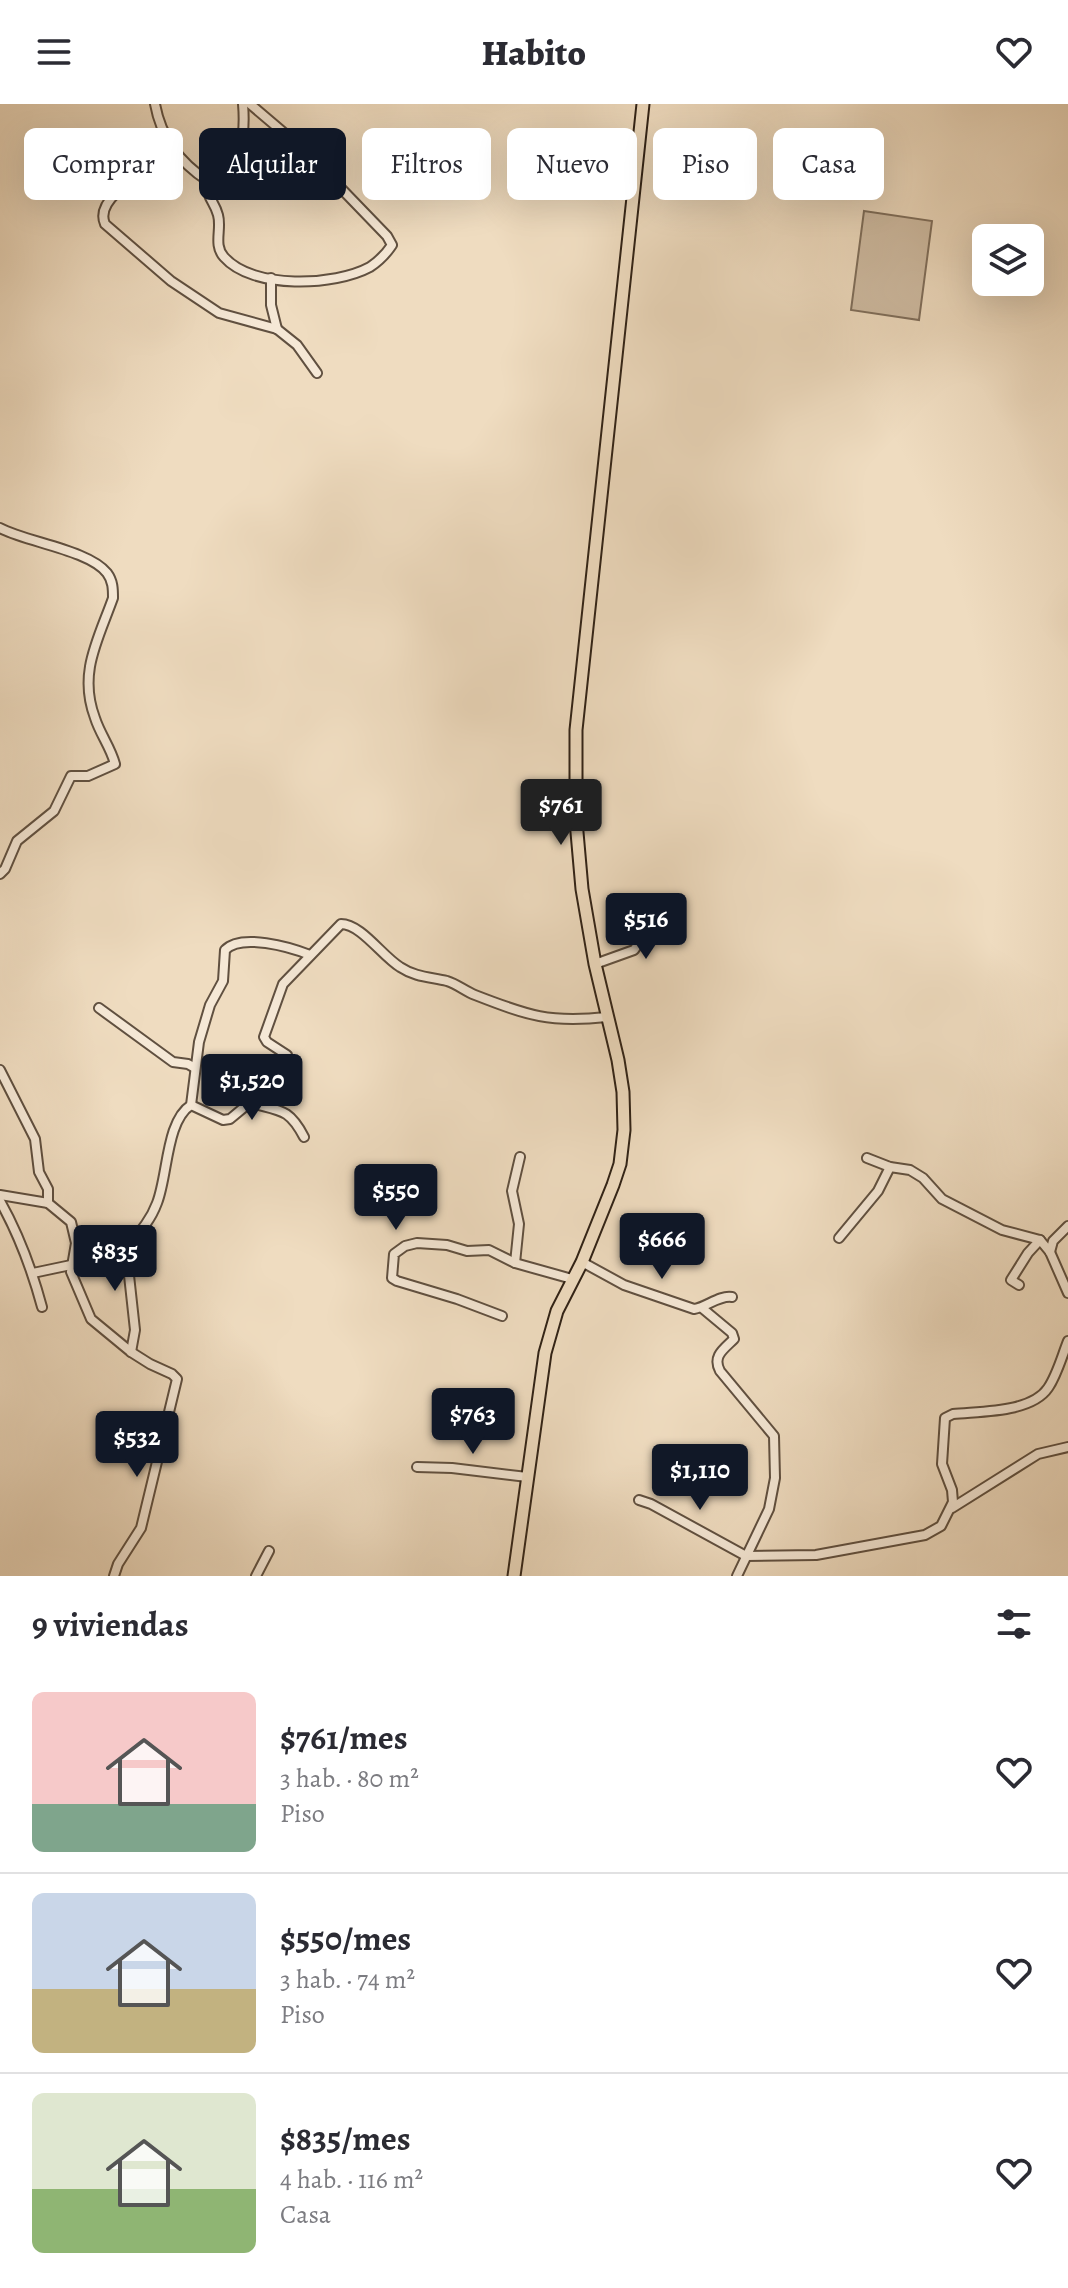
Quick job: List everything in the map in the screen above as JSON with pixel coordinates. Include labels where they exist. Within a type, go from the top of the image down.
[{"type":"main road","points":[[514,1576],[545,1353],[557,1311],[582,1262],[613,1185],[620,1164],[624,1130],[623,1092],[582,889],[576,821],[576,730],[643,104]]},
{"type":"street","points":[[155,104],[161,128]]},
{"type":"street","points":[[242,128],[243,104]]},
{"type":"street","points":[[210,200],[219,217],[218,244],[222,255],[237,268],[271,278],[293,283],[359,272],[373,265],[392,245],[387,236],[303,149],[250,104]]},
{"type":"street","points":[[183,158],[199,173]]},
{"type":"street","points":[[109,200],[103,208],[105,224],[171,281],[219,313],[277,329],[297,345],[317,373]]},
{"type":"street","points":[[271,278],[271,305],[277,329]]},
{"type":"street","points":[[0,528],[66,550],[99,566],[108,574],[113,586],[113,598],[88,669],[88,679],[94,717],[115,764],[88,776],[71,776],[54,811],[17,841],[0,874]]},
{"type":"street","points":[[595,964],[634,950],[662,911]]},
{"type":"street","points":[[191,1105],[223,1120],[233,1117],[278,1079],[287,1060],[284,1050],[272,1046],[264,1037],[283,984],[341,924],[350,924],[385,957],[415,975],[450,982],[467,992],[537,1018],[578,1020],[607,1017]]},
{"type":"street","points":[[191,1105],[199,1042],[210,1005],[223,981],[225,950],[229,945],[245,941],[282,946],[310,955]]},
{"type":"street","points":[[99,1008],[173,1062],[195,1068]]},
{"type":"street","points":[[0,1070],[35,1139],[39,1172],[48,1189],[48,1203]]},
{"type":"street","points":[[251,1103],[268,1105],[287,1113],[295,1120],[304,1137]]},
{"type":"street","points":[[131,1352],[135,1330],[126,1248],[147,1224],[156,1206],[166,1175],[174,1126],[191,1105]]},
{"type":"street","points":[[515,1263],[519,1224],[512,1191],[520,1157]]},
{"type":"street","points":[[867,1158],[890,1167],[910,1170],[923,1178],[942,1199],[969,1214],[1011,1234],[1040,1240],[1050,1252],[1068,1293]]},
{"type":"street","points":[[839,1238],[878,1191],[890,1167]]},
{"type":"street","points":[[0,1195],[48,1203],[71,1222],[76,1243],[71,1265],[91,1319],[131,1352],[177,1379],[141,1528],[114,1576]]},
{"type":"street","points":[[0,1201],[33,1273],[42,1307]]},
{"type":"street","points":[[1050,1252],[1053,1241],[1068,1226]]},
{"type":"street","points":[[1019,1285],[1011,1280],[1040,1240]]},
{"type":"street","points":[[502,1316],[397,1281],[392,1278],[394,1254],[405,1246],[417,1243],[447,1245],[457,1250],[489,1250],[515,1263],[572,1279]]},
{"type":"street","points":[[582,1262],[624,1285],[694,1309],[725,1296],[732,1297]]},
{"type":"street","points":[[33,1273],[71,1265]]},
{"type":"street","points":[[702,1308],[732,1333],[734,1339],[718,1355],[716,1361],[720,1371],[774,1436],[775,1478],[769,1509],[737,1576]]},
{"type":"street","points":[[639,1500],[746,1556],[816,1555],[925,1535],[941,1526],[954,1496],[942,1464],[945,1418],[1011,1409],[1042,1395],[1050,1386],[1068,1341]]},
{"type":"street","points":[[951,1508],[1038,1454],[1068,1447]]},
{"type":"street","points":[[417,1467],[527,1477]]},
{"type":"street","points":[[256,1576],[269,1551]]},
{"type":"shaded area","points":[[864,211],[932,221],[919,320],[851,310]]}]
